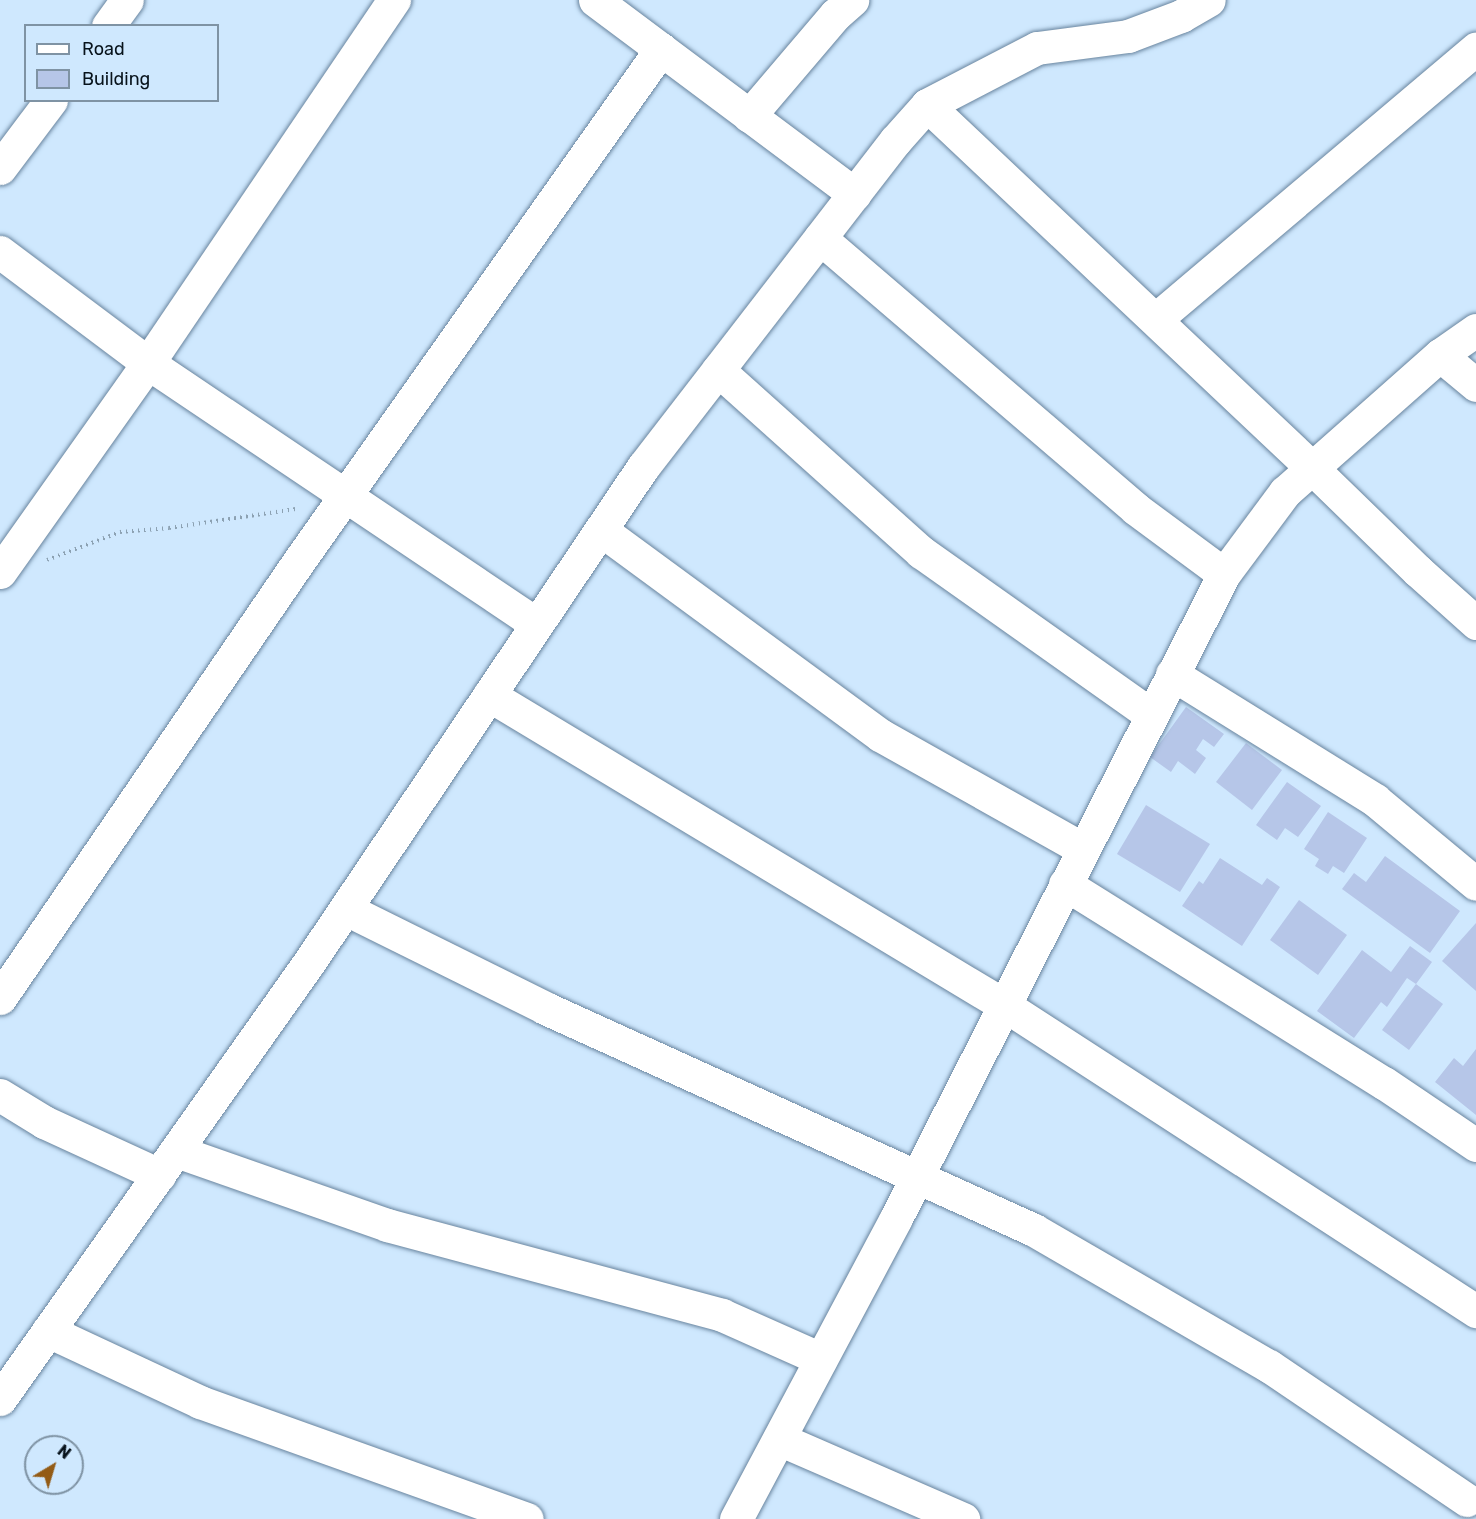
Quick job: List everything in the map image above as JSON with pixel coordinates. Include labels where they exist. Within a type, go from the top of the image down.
[{"type":"street","points":[[109,24],[127,0]]},
{"type":"street","points":[[0,572],[148,363],[394,0]]},
{"type":"street","points":[[595,0],[854,194]]},
{"type":"street","points":[[749,116],[835,15],[852,0]]},
{"type":"street","points":[[0,1399],[346,909],[643,467],[854,194],[927,105],[1037,48],[1128,36],[1181,16],[1209,0]]},
{"type":"street","points":[[0,998],[346,495],[661,49]]},
{"type":"street","points":[[1156,319],[1476,49]]},
{"type":"street","points":[[0,168],[50,102]]},
{"type":"street","points":[[927,105],[1156,319],[1418,571],[1476,622]]},
{"type":"street","points":[[820,238],[1136,509],[1224,574]]},
{"type":"street","points":[[0,252],[148,363],[537,624]]},
{"type":"street","points":[[736,1519],[918,1175],[1224,574],[1285,492],[1440,354],[1476,330]]},
{"type":"street","points":[[1440,354],[1476,385]]},
{"type":"street","points":[[718,370],[921,552],[1151,715]]},
{"type":"street","points":[[601,530],[880,735],[1083,849]]},
{"type":"street","points":[[1172,674],[1375,800],[1476,884]]},
{"type":"street","points":[[489,695],[1004,1005],[1476,1311]]},
{"type":"street","points":[[1065,884],[1384,1083],[1476,1145]]},
{"type":"street","points":[[346,909],[545,1008],[918,1175],[1034,1230],[1269,1366],[1465,1503]]},
{"type":"street","points":[[0,1095],[44,1122],[167,1163],[722,1315],[821,1359]]},
{"type":"street","points":[[48,1331],[200,1402],[527,1519]]},
{"type":"street","points":[[779,1439],[963,1519]]},
{"type":"path","points":[[0,572],[65,555],[120,532],[169,528],[316,507],[346,495]]},
{"type":"building","points":[[1186,707],[1224,734],[1214,747],[1203,739],[1196,750],[1206,758],[1195,774],[1178,761],[1171,772],[1150,757]]},
{"type":"building","points":[[1246,743],[1282,770],[1252,810],[1216,782]]},
{"type":"building","points":[[1287,782],[1321,806],[1298,837],[1285,828],[1277,840],[1256,825]]},
{"type":"building","points":[[1146,805],[1210,844],[1180,892],[1117,854]]},
{"type":"building","points":[[1328,812],[1367,838],[1344,873],[1333,866],[1328,874],[1315,866],[1319,859],[1304,849]]},
{"type":"building","points":[[1385,856],[1460,911],[1430,953],[1342,889],[1354,873],[1366,882]]},
{"type":"building","points":[[1220,858],[1262,885],[1267,878],[1280,887],[1242,946],[1182,906],[1199,881],[1203,884]]},
{"type":"building","points":[[1299,900],[1347,935],[1318,975],[1270,940]]},
{"type":"building","points":[[1476,923],[1476,991],[1442,961]]},
{"type":"building","points":[[1410,946],[1432,962],[1416,984],[1407,978],[1387,1007],[1381,1002],[1354,1038],[1317,1011],[1362,950],[1391,972]]},
{"type":"building","points":[[1416,984],[1443,1004],[1409,1050],[1382,1030]]},
{"type":"building","points":[[1476,1049],[1476,1115],[1435,1082],[1454,1058],[1463,1066]]}]
